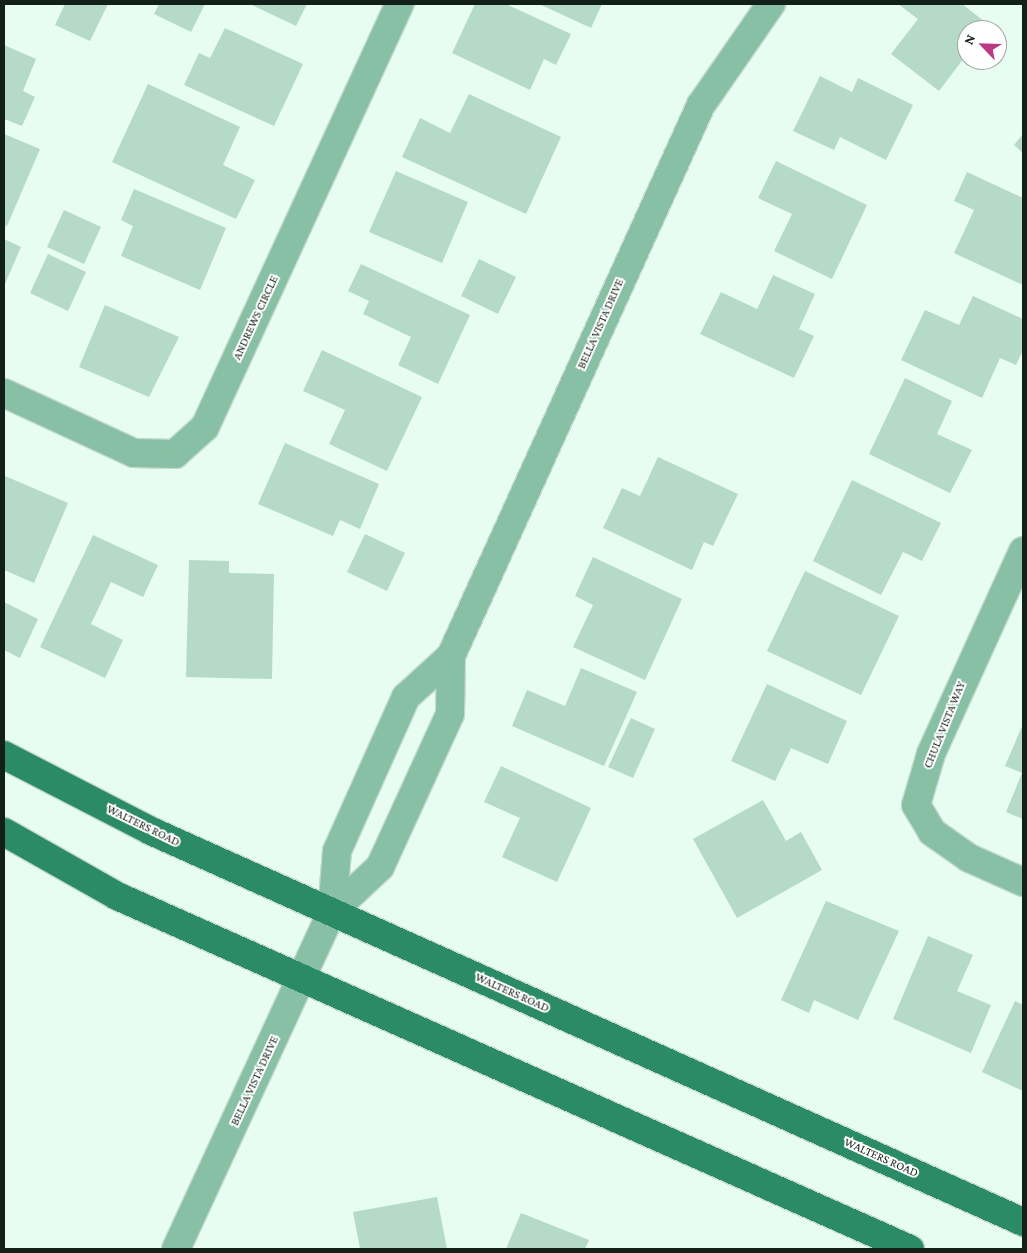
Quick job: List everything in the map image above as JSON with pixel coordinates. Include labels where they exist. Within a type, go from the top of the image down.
[{"type":"main road","name":"WALTERS ROAD","points":[[4,755],[151,831],[1023,1222]]},
{"type":"main road","points":[[4,832],[117,896],[910,1249]]},
{"type":"street","name":"ANDREWS CIRCLE","points":[[4,393],[134,453],[175,454],[206,427],[400,4]]},
{"type":"street","name":"BELLA VISTA DRIVE","points":[[176,1249],[332,912],[338,851],[406,697],[451,656],[701,105],[771,4]]},
{"type":"street","name":"CHULA VISTA WAY","points":[[1023,551],[931,754],[916,804],[932,832],[969,858],[1023,882]]},
{"type":"street","name":"BELLA VISTA DRIVE","points":[[332,912],[384,858],[450,714],[451,656]]},
{"type":"building","points":[[65,4],[108,4],[90,41],[55,25]]},
{"type":"building","points":[[159,4],[205,4],[191,32],[154,14]]},
{"type":"building","points":[[250,4],[307,4],[296,26]]},
{"type":"building","points":[[475,4],[506,4],[571,34],[556,65],[544,59],[530,90],[452,53]]},
{"type":"building","points":[[539,4],[602,4],[591,28]]},
{"type":"building","points":[[898,4],[962,4],[983,20],[957,20],[957,67],[939,91],[891,54],[918,19]]},
{"type":"building","points":[[225,28],[303,64],[274,126],[184,85],[199,53],[210,58]]},
{"type":"building","points":[[4,45],[36,59],[23,91],[35,97],[22,126],[4,119]]},
{"type":"building","points":[[820,76],[852,92],[858,78],[913,105],[886,160],[840,137],[834,150],[793,131]]},
{"type":"building","points":[[148,84],[240,127],[223,165],[255,180],[236,219],[112,162]]},
{"type":"building","points":[[469,94],[561,137],[526,214],[402,157],[420,118],[450,133]]},
{"type":"building","points":[[4,134],[40,149],[7,226],[4,225]]},
{"type":"building","points":[[1023,134],[1023,153],[1014,145]]},
{"type":"building","points":[[776,161],[867,205],[832,279],[774,251],[792,214],[758,198]]},
{"type":"building","points":[[396,171],[468,202],[442,263],[369,232]]},
{"type":"building","points":[[967,172],[1023,198],[1023,285],[954,253],[974,210],[954,201]]},
{"type":"building","points":[[134,189],[226,228],[200,290],[121,256],[133,226],[121,220]]},
{"type":"building","points":[[64,210],[101,227],[84,264],[47,247]]},
{"type":"building","points":[[4,239],[21,247],[4,286]]},
{"type":"building","points":[[48,254],[86,272],[68,311],[30,293]]},
{"type":"building","points":[[479,259],[516,277],[498,314],[461,296]]},
{"type":"building","points":[[361,264],[470,315],[438,384],[398,365],[411,337],[363,314],[369,301],[348,291]]},
{"type":"building","points":[[773,275],[815,294],[799,329],[814,336],[794,378],[700,334],[721,292],[757,309]]},
{"type":"building","points":[[973,296],[1023,319],[1023,350],[1016,365],[1000,358],[982,398],[901,360],[925,310],[959,325]]},
{"type":"building","points":[[105,305],[179,337],[149,397],[79,367]]},
{"type":"building","points":[[322,350],[422,397],[387,471],[329,444],[345,410],[303,391]]},
{"type":"building","points":[[905,378],[952,401],[937,434],[972,450],[950,493],[869,454]]},
{"type":"building","points":[[285,443],[379,484],[360,529],[340,520],[333,536],[258,504]]},
{"type":"building","points":[[658,457],[738,494],[713,546],[704,542],[692,570],[603,528],[622,488],[640,496]]},
{"type":"building","points":[[5,476],[68,503],[34,583],[4,570]]},
{"type":"building","points":[[852,480],[941,523],[922,561],[903,552],[881,595],[813,561]]},
{"type":"building","points":[[365,534],[405,553],[387,591],[347,572]]},
{"type":"building","points":[[93,535],[158,565],[143,597],[111,582],[91,624],[123,640],[105,678],[40,647]]},
{"type":"building","points":[[593,557],[682,599],[645,680],[573,647],[593,605],[575,596]]},
{"type":"building","points":[[189,560],[229,561],[229,573],[274,574],[272,679],[186,677]]},
{"type":"building","points":[[805,571],[899,616],[861,695],[767,651]]},
{"type":"building","points":[[4,602],[38,619],[20,658],[4,650]]},
{"type":"building","points":[[581,668],[637,692],[604,766],[512,726],[527,690],[565,706]]},
{"type":"building","points":[[767,684],[847,721],[828,764],[791,748],[775,781],[731,761]]},
{"type":"building","points":[[631,718],[655,729],[633,778],[608,767]]},
{"type":"building","points":[[1023,724],[1023,819],[1006,812],[1022,773],[1005,766]]},
{"type":"building","points":[[501,766],[591,808],[557,882],[502,857],[520,818],[484,802]]},
{"type":"building","points":[[763,800],[786,841],[801,832],[822,870],[737,918],[693,839]]},
{"type":"building","points":[[826,901],[899,931],[858,1020],[814,1000],[809,1013],[781,1000]]},
{"type":"building","points":[[928,936],[973,955],[957,991],[991,1005],[971,1053],[893,1019]]},
{"type":"building","points":[[1015,1001],[1023,1005],[1023,1091],[982,1072]]},
{"type":"building","points":[[437,1197],[447,1249],[360,1249],[353,1212]]},
{"type":"building","points":[[521,1213],[589,1240],[585,1249],[506,1249]]}]
